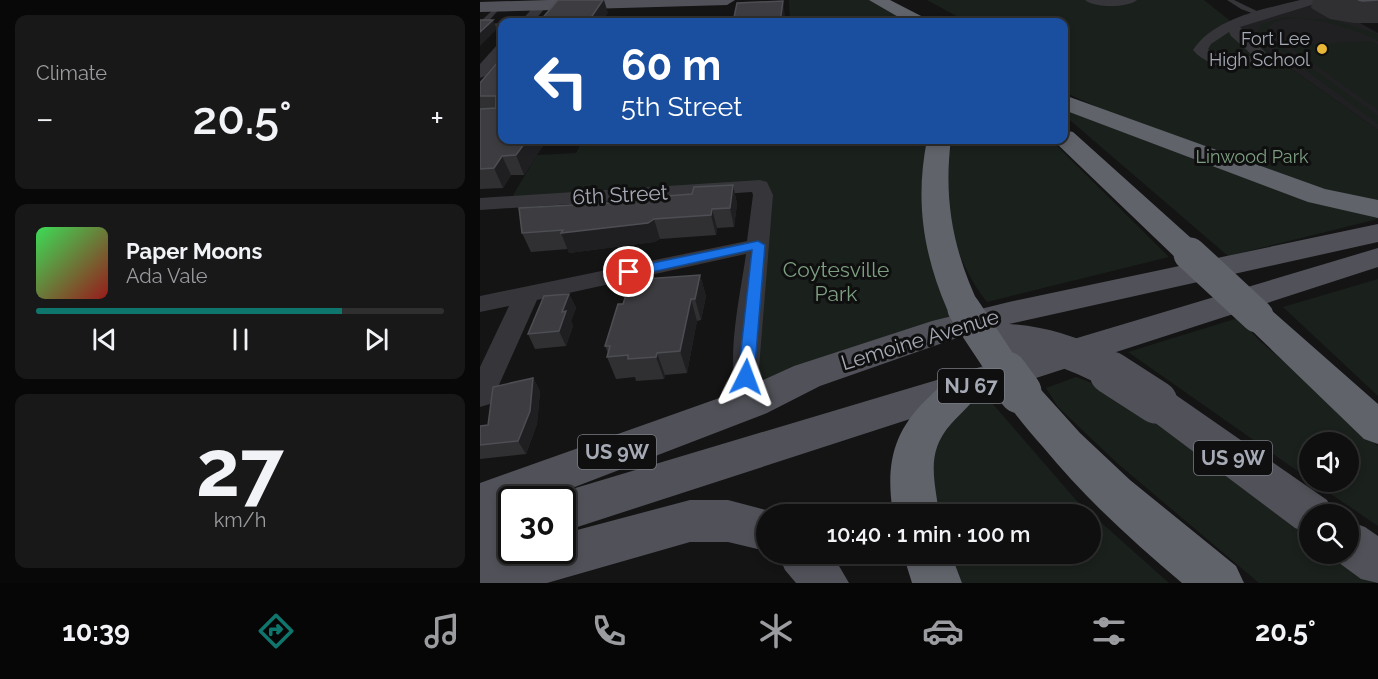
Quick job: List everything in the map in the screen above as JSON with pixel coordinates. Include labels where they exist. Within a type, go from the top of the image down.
[{"type":"highway","points":[[877,0],[918,18]]},
{"type":"highway","points":[[895,0],[921,18]]},
{"type":"highway","points":[[1068,103],[1318,196],[1378,209]]},
{"type":"highway","points":[[1068,141],[1378,428]]},
{"type":"highway","points":[[938,144],[933,172],[934,222],[943,259],[964,309],[987,347],[1020,392],[1100,481],[1174,548],[1219,583]]},
{"type":"highway","points":[[915,504],[910,465],[915,443],[930,419],[963,388]]},
{"type":"highway","points":[[1174,548],[1207,583]]},
{"type":"highway","points":[[930,564],[937,583]]},
{"type":"main road","points":[[480,7],[727,0]]},
{"type":"main road","name":"Lemoine Avenue","points":[[480,503],[753,402],[807,376],[970,323],[1378,233]]},
{"type":"main road","name":"NJ 67","points":[[576,508],[1378,257]]},
{"type":"main road","name":"US 9W","points":[[753,402],[814,388],[944,350],[994,340],[1028,341],[1067,350],[1099,365],[1156,402],[1299,505]]},
{"type":"main road","points":[[576,546],[690,521],[728,521],[756,528]]},
{"type":"main road","points":[[480,537],[498,546]]},
{"type":"main road","points":[[1359,550],[1378,563]]},
{"type":"main road","points":[[480,579],[511,564]]},
{"type":"main road","points":[[811,564],[824,583]]},
{"type":"street","points":[[1091,0],[1109,2],[1131,0]]},
{"type":"street","points":[[1233,26],[1314,0]]},
{"type":"street","points":[[530,18],[542,5]]},
{"type":"street","points":[[480,73],[486,60]]},
{"type":"street","name":"6th Street","points":[[480,204],[537,204],[678,196],[760,186],[763,195],[758,245]]},
{"type":"street","points":[[480,304],[649,274],[758,245],[745,368],[753,402]]},
{"type":"street","points":[[480,396],[527,294]]},
{"type":"lane","points":[[1230,0],[1262,15]]},
{"type":"lane","points":[[480,26],[500,6]]},
{"type":"lane","points":[[480,26],[498,25]]},
{"type":"shaded area","name":"Fort Lee High School","points":[[1319,0],[1378,33],[1378,130],[1287,66],[1236,25]]},
{"type":"green space","points":[[789,0],[877,0],[911,18],[790,18]]},
{"type":"green space","name":"Linwood Park","points":[[927,0],[1204,0],[1287,66],[1378,130],[1378,219],[1228,256],[1068,118],[1068,109],[1095,106],[1068,94],[1068,18],[960,18]]},
{"type":"green space","points":[[1286,17],[1332,20],[1378,34],[1378,41],[1337,25],[1302,19],[1286,19],[1274,23],[1266,31],[1271,38],[1378,116],[1378,124],[1260,36],[1258,30],[1261,24]]},
{"type":"green space","points":[[1371,41],[1378,45],[1378,110],[1287,45]]},
{"type":"green space","name":"Coytesville Park","points":[[581,144],[938,144],[934,163],[970,323],[753,402],[760,186],[509,202],[537,155],[576,153]]},
{"type":"green space","points":[[952,144],[1055,144],[1169,257],[987,302],[965,267],[949,225],[944,199],[947,162]]},
{"type":"green space","points":[[1378,279],[1378,396],[1283,307]]},
{"type":"green space","points":[[1238,318],[1261,342],[1378,446],[1378,526],[1359,513],[1359,504],[1346,504],[1328,492],[1359,492],[1359,432],[1299,432],[1299,472],[1128,352]]},
{"type":"green space","points":[[1076,377],[1103,387],[1151,417],[1299,525],[1299,564],[1352,564],[1378,583],[1259,583],[1117,463],[1058,407],[1046,388]]},
{"type":"green space","points":[[986,396],[1080,504],[935,504],[928,469],[936,426],[961,408]]},
{"type":"green space","points":[[1101,522],[1169,583],[962,583],[955,564],[1101,564]]},
{"type":"building","points":[[558,0],[603,0],[591,18],[542,18]]},
{"type":"building","points":[[783,1],[781,18],[734,18],[737,3]]},
{"type":"building","points":[[480,20],[493,20],[480,32]]},
{"type":"building","points":[[498,62],[498,144],[524,144],[516,155],[502,156],[494,168],[480,169],[480,109],[496,108],[496,96],[480,96],[480,83]]},
{"type":"building","points":[[733,185],[730,208],[712,209],[711,215],[654,219],[648,223],[561,233],[563,230],[522,233],[519,208],[661,200],[666,196],[692,194],[694,187]]},
{"type":"building","points":[[700,275],[695,299],[691,299],[680,351],[657,353],[656,357],[628,359],[628,355],[607,357],[610,346],[605,346],[618,304],[623,304],[631,280]]},
{"type":"building","points":[[569,294],[562,312],[566,311],[559,331],[528,334],[544,296]]},
{"type":"building","points":[[533,378],[530,411],[518,441],[480,445],[480,426],[488,425],[493,387]]},
{"type":"place","name":"Fort Lee High School","points":[[1322,49]]},
{"type":"route","points":[[629,272],[758,245],[745,368],[746,377]]}]
